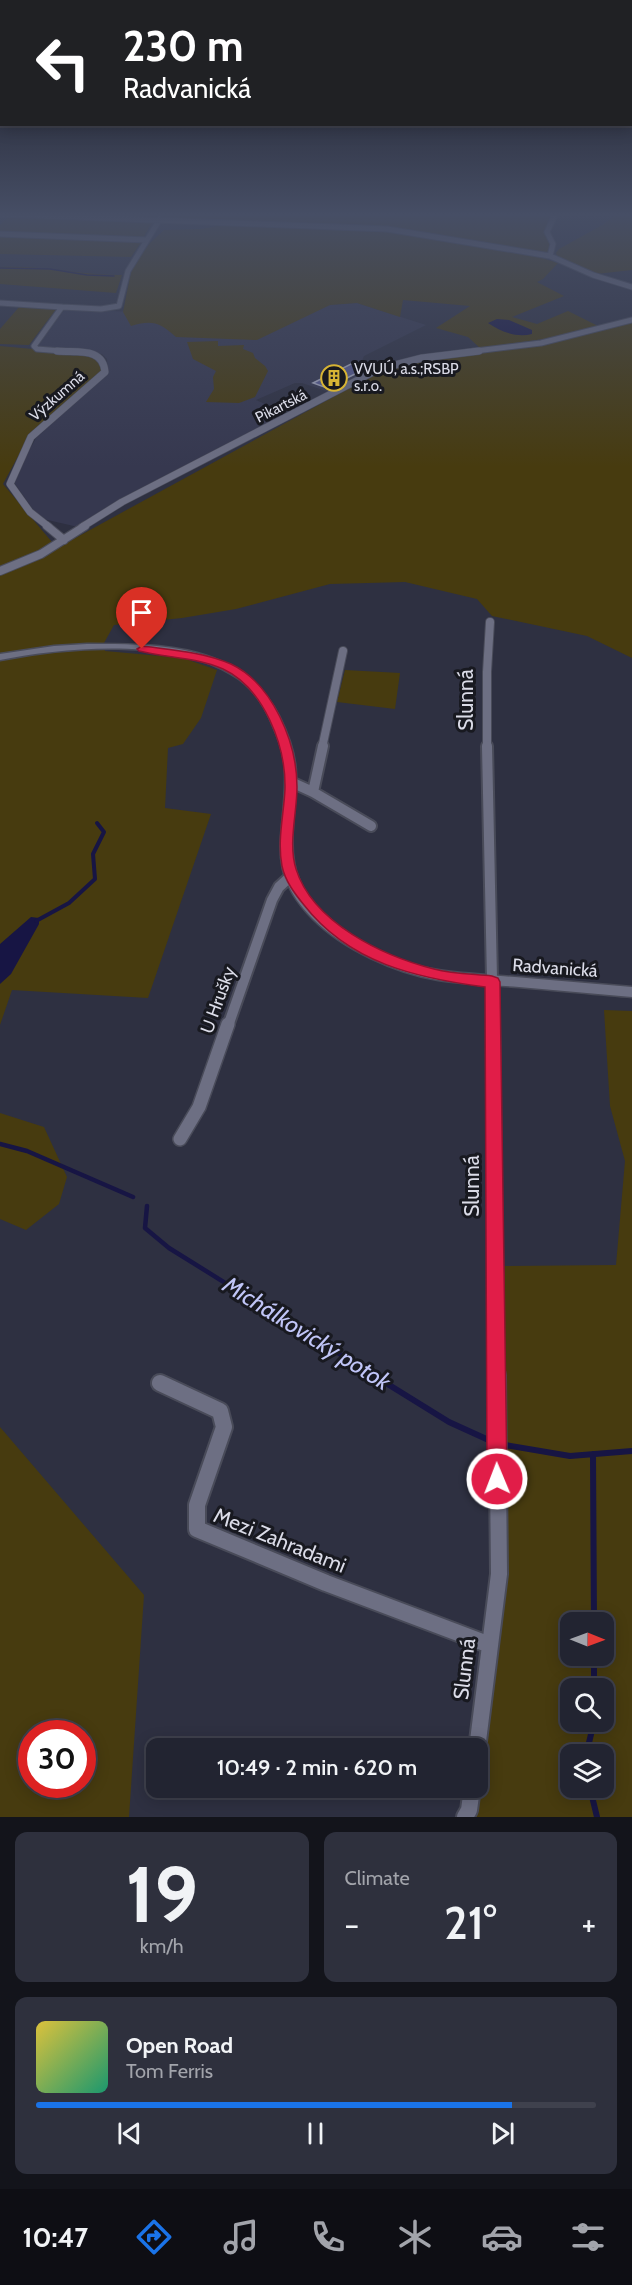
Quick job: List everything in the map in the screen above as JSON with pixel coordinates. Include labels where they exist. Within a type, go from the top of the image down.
[{"type":"street","points":[[0,303],[100,309],[119,306],[121,298]]},
{"type":"street","name":"Výzkumná","points":[[62,307],[34,346],[37,349],[99,355],[104,361],[105,372],[32,437],[10,484],[30,512],[64,540]]},
{"type":"street","name":"Pikartská","points":[[0,571],[41,554],[131,497],[379,369],[415,359],[541,343],[632,320]]},
{"type":"street","name":"Slunná","points":[[478,1738],[499,1574],[487,672],[490,622]]},
{"type":"street","name":"Radvanická","points":[[0,657],[46,648],[107,646],[186,655],[228,667],[250,684],[273,714],[287,752],[291,782],[286,844],[291,876],[303,896],[320,916],[349,940],[376,955],[408,968],[437,975],[492,982],[632,992]]},
{"type":"street","points":[[313,792],[343,651]]},
{"type":"street","points":[[291,782],[313,792],[370,826]]},
{"type":"street","name":"U Hrušky","points":[[180,1139],[199,1107],[272,900],[279,887],[291,876]]},
{"type":"street","name":"Mezi Zahradami","points":[[160,1383],[220,1411],[224,1427],[197,1505],[197,1528],[326,1583],[490,1645]]},
{"type":"street","points":[[465,1817],[470,1810],[471,1798]]},
{"type":"shaded area","points":[[126,298],[560,298],[512,317],[537,324],[568,311],[598,326],[551,338],[480,348],[468,337],[436,328],[470,306],[403,300],[400,317],[357,303],[330,305],[257,340],[176,337],[160,325],[144,323],[131,326],[123,312]]},
{"type":"shaded area","points":[[357,303],[426,325],[364,356],[362,361],[380,366],[329,392],[295,383],[256,400],[287,414],[126,496],[78,527],[39,518],[15,484],[15,476],[36,438],[108,372],[107,359],[102,354],[38,346],[65,309],[180,314]]},
{"type":"shaded area","points":[[20,306],[57,308],[29,345],[0,344],[0,329]]},
{"type":"shaded area","points":[[497,319],[509,320],[532,330],[532,334],[509,333],[488,323]]},
{"type":"shaded area","points":[[632,321],[632,658],[587,636],[492,616],[477,599],[405,582],[330,584],[236,609],[182,618],[114,625],[104,643],[105,651],[183,658],[217,670],[201,718],[183,744],[168,748],[165,808],[211,814],[148,998],[12,990],[0,1025],[0,346],[87,354],[101,361],[102,372],[29,436],[3,484],[57,548],[379,372],[415,361],[546,344]]},
{"type":"shaded area","points":[[218,341],[218,346],[244,345],[243,349],[253,353],[255,358],[265,366],[268,371],[255,397],[239,403],[206,402],[214,389],[213,377],[216,371],[193,359],[187,342]]},
{"type":"shaded area","points":[[345,670],[400,673],[395,709],[337,702]]},
{"type":"shaded area","points":[[31,917],[39,918],[39,924],[11,974],[0,984],[0,944]]},
{"type":"shaded area","points":[[604,1010],[632,1011],[632,1817],[472,1817],[478,1798],[488,1798],[486,1738],[508,1573],[504,1419],[505,1266],[616,1265],[625,1161],[610,1106]]},
{"type":"shaded area","points":[[0,1113],[44,1127],[67,1177],[59,1204],[26,1230],[0,1219]]},
{"type":"shaded area","points":[[0,1427],[144,1595],[129,1817],[0,1817]]},
{"type":"building","name":"VVUÚ, a.s.;RSBP s.r.o.","points":[[351,364],[365,369],[327,388],[313,383]]},
{"type":"waterway","name":"Michálkovický potok","points":[[36,921],[69,903],[95,879],[93,854],[104,832],[97,823]]},
{"type":"waterway","name":"Michálkovický potok","points":[[0,1144],[27,1151],[133,1197]]},
{"type":"waterway","name":"Michálkovický potok","points":[[147,1206],[145,1228],[169,1248],[375,1376]]},
{"type":"waterway","name":"Michálkovický potok","points":[[373,1375],[449,1422],[493,1442]]},
{"type":"waterway","name":"Michálkovický potok","points":[[505,1445],[570,1456],[593,1454]]},
{"type":"waterway","name":"Michálkovický potok","points":[[593,1454],[632,1451]]},
{"type":"waterway","points":[[593,1454],[594,1612]]},
{"type":"waterway","points":[[594,1666],[594,1678]]},
{"type":"waterway","points":[[589,1744],[592,1732]]},
{"type":"waterway","points":[[592,1798],[597,1817]]},
{"type":"place","name":"VVUÚ, a.s.;RSBP s.r.o.","points":[[334,378]]},
{"type":"route","points":[[142,649],[195,656],[228,667],[246,679],[273,714],[285,743],[291,775],[286,836],[287,860],[291,876],[298,888],[320,916],[349,940],[396,964],[437,975],[492,982],[497,1479]]}]
